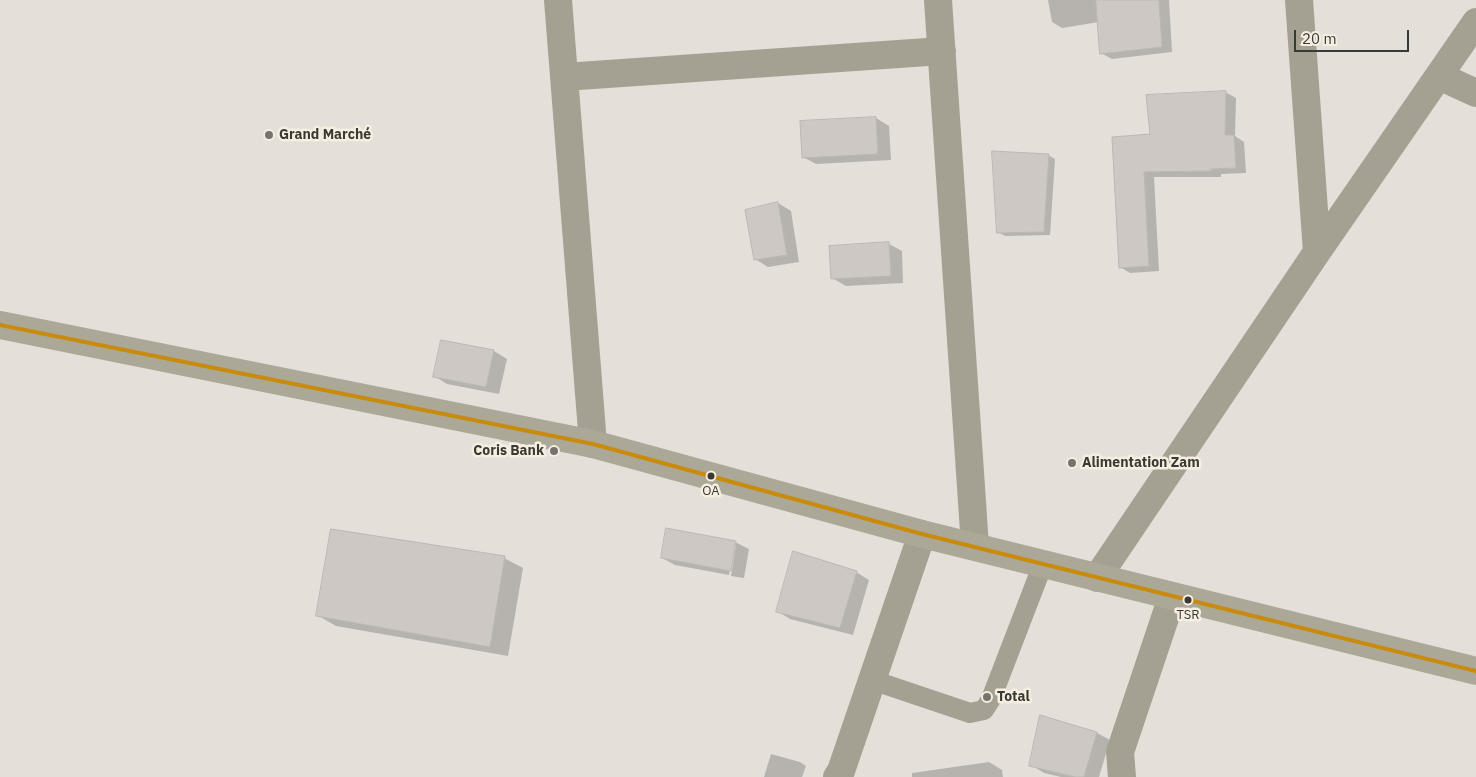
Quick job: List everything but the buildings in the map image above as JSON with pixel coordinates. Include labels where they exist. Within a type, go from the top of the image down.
[{"type":"main road","points":[[0,325],[593,444],[922,534],[1476,671]]},
{"type":"street","points":[[558,0],[593,444]]},
{"type":"street","points":[[938,0],[975,546]]},
{"type":"street","points":[[1299,0],[1317,252]]},
{"type":"street","points":[[1097,578],[1317,252],[1476,22]]},
{"type":"street","points":[[564,77],[942,51]]},
{"type":"street","points":[[1439,76],[1476,93]]},
{"type":"street","points":[[837,777],[922,534]]},
{"type":"street","points":[[1122,777],[1120,752],[1172,597]]},
{"type":"lane","points":[[872,680],[970,713],[984,710],[991,699],[1043,564]]},
{"type":"transit line","points":[[0,325],[593,444],[922,534],[1476,671]]},
{"type":"place","name":"Grand Marché","points":[[269,135]]},
{"type":"place","name":"Coris Bank","points":[[554,451]]},
{"type":"place","name":"Alimentation Zam","points":[[1072,463]]},
{"type":"place","name":"OA","points":[[711,476]]},
{"type":"place","name":"TSR","points":[[1188,600]]},
{"type":"place","name":"Total","points":[[987,697]]}]
